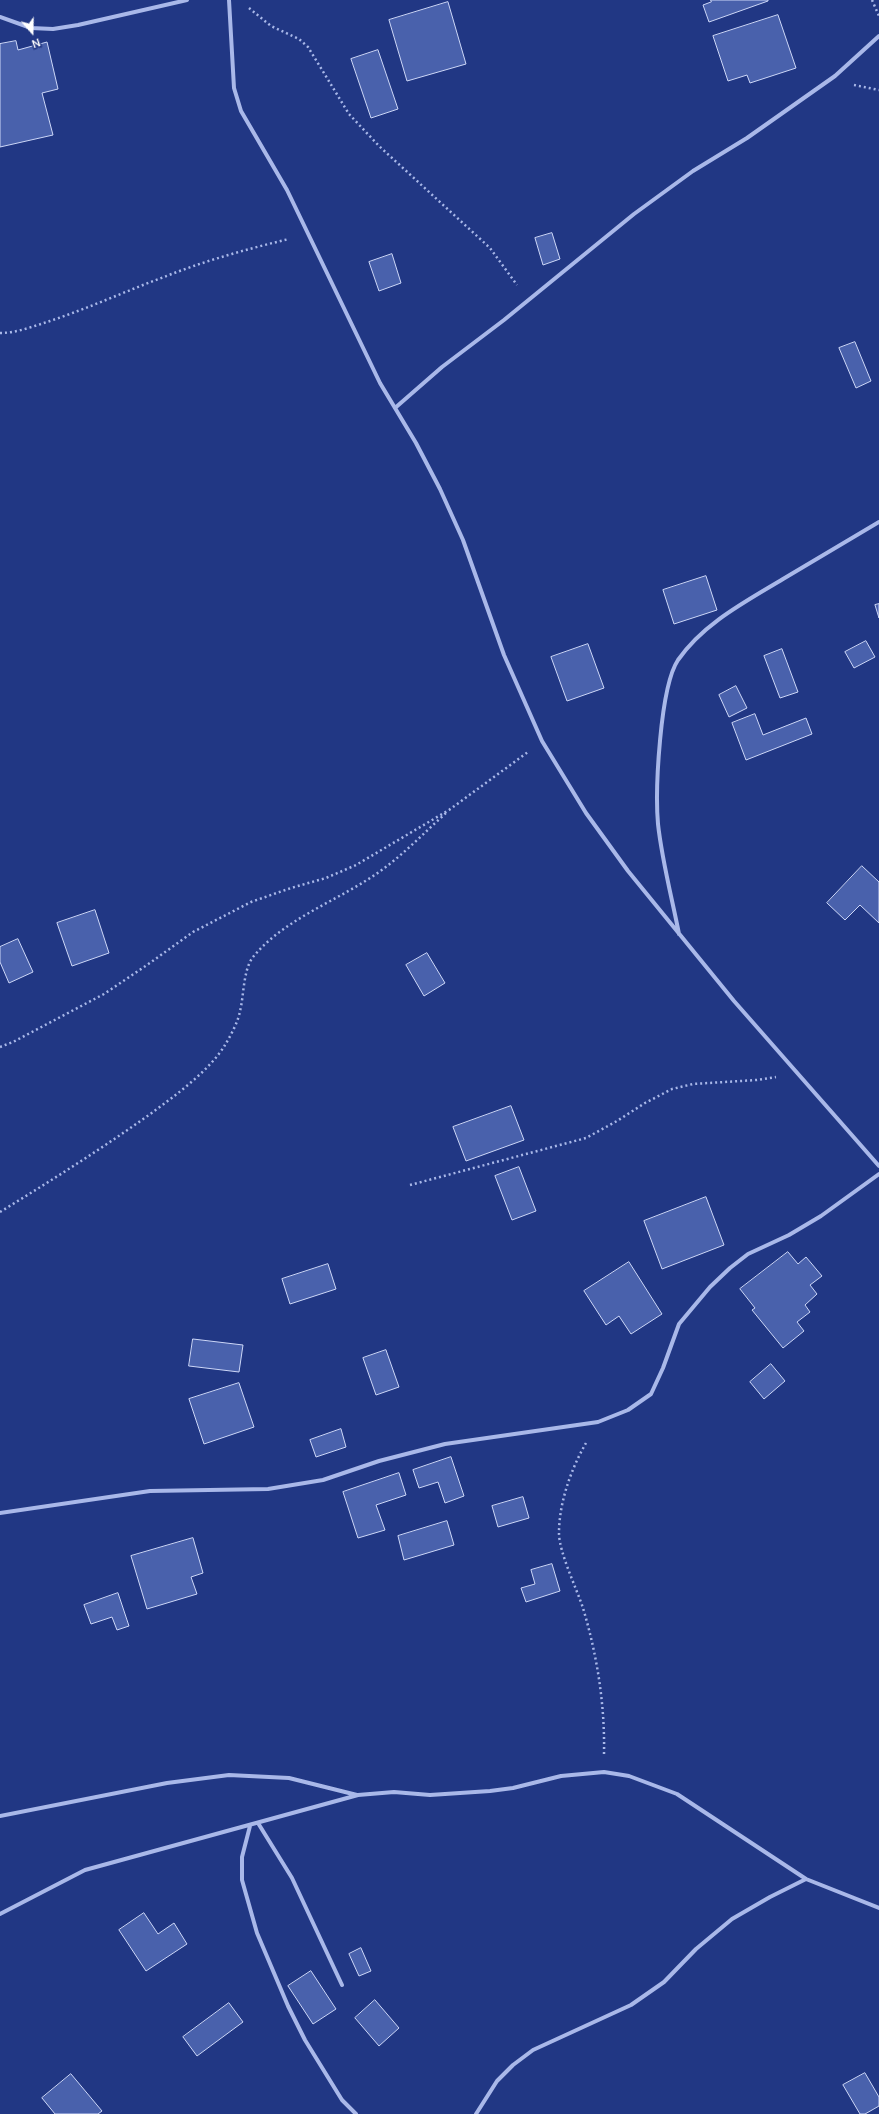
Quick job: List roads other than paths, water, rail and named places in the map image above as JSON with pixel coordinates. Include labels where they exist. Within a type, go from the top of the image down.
[{"type":"street","points":[[0,18],[31,28],[53,29],[78,26],[187,0]]},
{"type":"street","points":[[229,0],[234,88],[241,111],[287,190],[307,235],[380,383],[420,450],[463,540],[504,655],[542,741],[586,813],[628,871],[680,936],[879,1166]]},
{"type":"street","points":[[395,408],[442,368],[646,206],[693,171],[747,138],[835,76],[879,36]]},
{"type":"street","points":[[680,936],[658,824],[658,777],[663,716],[669,686],[678,661],[702,633],[729,611],[879,522]]},
{"type":"street","points":[[0,1513],[150,1492],[268,1489],[323,1480],[379,1462],[445,1444],[598,1422],[628,1410],[651,1394],[663,1368],[679,1324],[710,1287],[730,1268],[748,1254],[789,1235],[821,1216],[879,1174]]},
{"type":"street","points":[[0,1914],[85,1870],[250,1826],[358,1795],[394,1792],[430,1795],[490,1791],[513,1788],[561,1776],[604,1772],[629,1776],[677,1794],[806,1879],[879,1908]]},
{"type":"street","points":[[0,1816],[167,1783],[229,1775],[289,1778],[358,1795]]},
{"type":"street","points":[[258,1823],[292,1878],[342,1985]]},
{"type":"street","points":[[250,1826],[242,1857],[242,1880],[257,1933],[288,2006],[305,2040],[338,2094],[356,2114]]},
{"type":"street","points":[[476,2114],[497,2081],[513,2065],[533,2050],[631,2006],[664,1982],[696,1949],[732,1919],[770,1897],[806,1879]]}]
